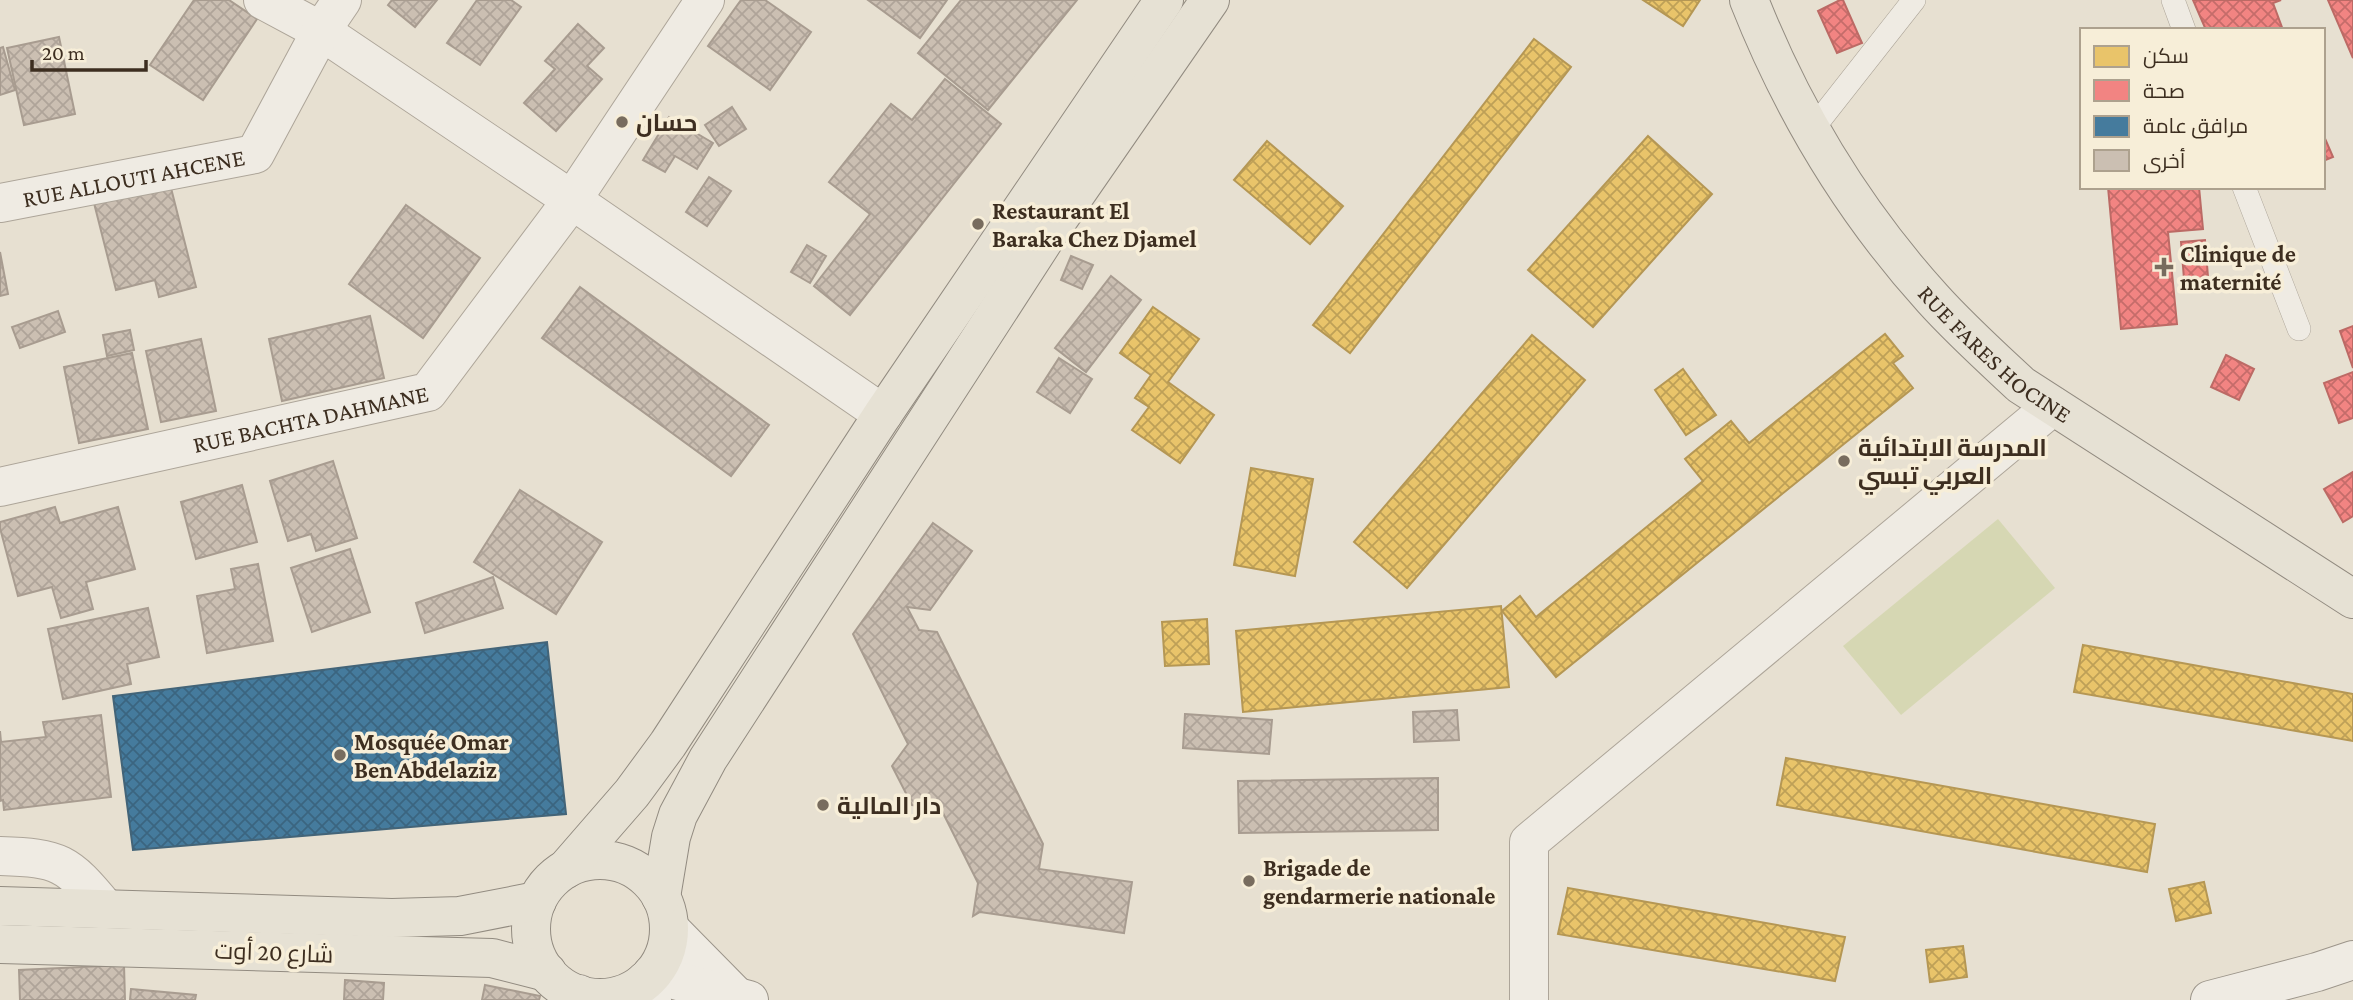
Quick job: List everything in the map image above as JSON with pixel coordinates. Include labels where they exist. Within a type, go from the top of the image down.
[{"type":"main road","points":[[1164,0],[883,414],[668,744],[632,793],[566,869],[549,883],[537,901],[532,919],[532,938],[537,956],[547,972],[566,989],[582,997],[602,998],[650,985],[666,948],[667,858],[675,826],[708,759],[1046,237],[1210,0]]},
{"type":"main road","name":"RUE FARES HOCINE","points":[[1749,0],[1764,37],[1811,131],[1852,195],[1933,299],[2021,385],[2353,599]]},
{"type":"main road","points":[[566,869],[576,864],[598,860],[620,863],[640,872],[648,880],[665,913]]},
{"type":"main road","name":"شارع 20 أوت","points":[[0,906],[393,918],[460,916],[537,901]]},
{"type":"main road","name":"شارع 20 أوت","points":[[0,944],[492,958],[547,972]]},
{"type":"street","points":[[263,0],[321,31],[883,414]]},
{"type":"street","points":[[321,31],[342,0]]},
{"type":"street","name":"RUE BACHTA DAHMANE","points":[[0,487],[428,391],[572,200],[705,0]]},
{"type":"street","name":"RUE ALLOUTI AHCENE","points":[[0,203],[255,153],[321,31]]},
{"type":"street","points":[[1529,1000],[1529,842],[2053,406]]},
{"type":"street","points":[[0,856],[50,860],[69,869],[105,908]]},
{"type":"street","points":[[665,913],[743,998]]},
{"type":"street","points":[[2210,1000],[2353,960]]},
{"type":"street","points":[[650,985],[743,998]]},
{"type":"lane","points":[[1811,131],[1914,0]]},
{"type":"lane","points":[[2173,0],[2183,28]]},
{"type":"lane","points":[[2245,189],[2299,330]]},
{"type":"lane","points":[[883,414],[918,438]]},
{"type":"green space","points":[[1998,519],[2055,588],[1901,715],[1843,646]]},
{"type":"building: سكن","points":[[1643,0],[1700,0],[1683,26]]},
{"type":"building: سكن","points":[[1534,39],[1571,67],[1350,353],[1313,325]]},
{"type":"building: سكن","points":[[1648,136],[1712,194],[1593,327],[1528,270]]},
{"type":"building: سكن","points":[[1267,141],[1343,206],[1310,244],[1234,180]]},
{"type":"building: سكن","points":[[1153,307],[1199,339],[1168,382],[1214,415],[1180,463],[1132,430],[1149,407],[1135,398],[1151,375],[1120,353]]},
{"type":"building: سكن","points":[[1885,334],[1903,356],[1893,363],[1913,388],[1556,677],[1502,611],[1520,596],[1536,617],[1703,481],[1685,459],[1731,421],[1749,443]]},
{"type":"building: سكن","points":[[1532,335],[1585,380],[1407,588],[1354,542]]},
{"type":"building: سكن","points":[[1683,369],[1716,415],[1686,435],[1655,390]]},
{"type":"building: سكن","points":[[1251,468],[1313,479],[1295,576],[1234,565]]},
{"type":"building: سكن","points":[[1501,606],[1509,687],[1243,712],[1236,631]]},
{"type":"building: سكن","points":[[1207,619],[1209,664],[1165,666],[1162,622]]},
{"type":"building: سكن","points":[[2083,645],[2353,694],[2353,741],[2074,692]]},
{"type":"building: سكن","points":[[1786,758],[2155,824],[2147,872],[1777,805]]},
{"type":"building: سكن","points":[[2204,882],[2211,913],[2176,921],[2169,889]]},
{"type":"building: سكن","points":[[1568,888],[1845,937],[1835,981],[1558,934]]},
{"type":"building: سكن","points":[[1963,946],[1967,977],[1930,982],[1926,950]]},
{"type":"building: صحة","points":[[1843,0],[1862,43],[1837,53],[1818,11]]},
{"type":"building: صحة","points":[[2193,0],[2281,0],[2273,3],[2282,28],[2205,28]]},
{"type":"building: صحة","points":[[2328,0],[2353,0],[2353,58]]},
{"type":"building: صحة","points":[[2325,139],[2333,157],[2325,160]]},
{"type":"building: صحة","points":[[2108,189],[2199,189],[2203,229],[2168,232],[2177,324],[2121,329]]},
{"type":"building: صحة","points":[[2205,240],[2209,289],[2185,291],[2181,242]]},
{"type":"building: صحة","points":[[2353,326],[2353,368],[2340,331]]},
{"type":"building: صحة","points":[[2226,355],[2254,369],[2239,400],[2211,387]]},
{"type":"building: صحة","points":[[2353,372],[2353,418],[2339,423],[2324,383]]},
{"type":"building: صحة","points":[[2353,472],[2353,516],[2343,522],[2324,489]]},
{"type":"building: مرافق عامة","name":"Mosquée Omar Ben Abdelaziz","points":[[547,642],[566,814],[133,850],[113,696]]},
{"type":"building: أخرى","points":[[194,0],[229,0],[257,19],[203,100],[150,65]]},
{"type":"building: أخرى","points":[[392,0],[437,0],[415,27],[388,5]]},
{"type":"building: أخرى","points":[[477,0],[511,0],[521,7],[480,65],[447,43]]},
{"type":"building: أخرى","points":[[741,0],[765,0],[811,32],[770,90],[708,46]]},
{"type":"building: أخرى","points":[[868,0],[947,0],[920,38]]},
{"type":"building: أخرى","points":[[961,0],[1077,0],[988,110],[918,53]]},
{"type":"building: أخرى","points":[[578,24],[604,48],[587,66],[602,79],[556,131],[524,103],[555,69],[545,61]]},
{"type":"building: أخرى","points":[[59,37],[75,114],[24,125],[7,48]]},
{"type":"building: أخرى","points":[[3,47],[15,90],[0,95],[0,48]]},
{"type":"building: أخرى","points":[[945,79],[1001,124],[850,315],[814,286],[870,214],[829,182],[891,104],[912,120]]},
{"type":"building: أخرى","points":[[732,107],[746,129],[719,146],[705,125]]},
{"type":"building: أخرى","points":[[669,117],[713,143],[697,169],[675,156],[665,172],[643,160]]},
{"type":"building: أخرى","points":[[709,177],[731,191],[707,226],[686,212]]},
{"type":"building: أخرى","points":[[170,184],[196,287],[159,297],[155,280],[116,290],[94,203]]},
{"type":"building: أخرى","points":[[406,205],[480,258],[423,338],[349,284]]},
{"type":"building: أخرى","points":[[807,245],[826,256],[810,283],[791,272]]},
{"type":"building: أخرى","points":[[0,252],[8,294],[0,296]]},
{"type":"building: أخرى","points":[[1071,256],[1093,265],[1082,289],[1061,280]]},
{"type":"building: أخرى","points":[[1111,276],[1141,300],[1086,372],[1055,348]]},
{"type":"building: أخرى","points":[[580,287],[769,425],[731,476],[542,338]]},
{"type":"building: أخرى","points":[[58,311],[65,332],[20,348],[12,327]]},
{"type":"building: أخرى","points":[[370,316],[384,378],[282,401],[269,339]]},
{"type":"building: أخرى","points":[[130,330],[134,350],[107,356],[103,335]]},
{"type":"building: أخرى","points":[[201,339],[216,411],[161,422],[146,351]]},
{"type":"building: أخرى","points":[[132,353],[148,429],[79,443],[64,367]]},
{"type":"building: أخرى","points":[[1059,358],[1092,379],[1070,413],[1037,392]]},
{"type":"building: أخرى","points":[[333,461],[357,538],[316,551],[311,534],[288,541],[270,481]]},
{"type":"building: أخرى","points":[[242,485],[257,542],[196,559],[181,502]]},
{"type":"building: أخرى","points":[[520,490],[602,542],[556,614],[474,562]]},
{"type":"building: أخرى","points":[[55,507],[60,523],[118,507],[135,569],[86,582],[93,609],[61,618],[52,587],[18,596],[0,528],[0,522]]},
{"type":"building: أخرى","points":[[933,523],[972,551],[930,610],[907,607],[919,630],[937,632],[1043,844],[1039,869],[1132,882],[1124,933],[980,912],[973,916],[978,883],[941,809],[912,805],[892,766],[908,744],[853,634]]},
{"type":"building: أخرى","points":[[350,549],[370,612],[312,632],[291,568]]},
{"type":"building: أخرى","points":[[258,564],[273,641],[207,653],[197,596],[235,589],[231,569]]},
{"type":"building: أخرى","points":[[493,577],[503,608],[425,633],[416,603]]},
{"type":"building: أخرى","points":[[148,608],[159,657],[127,664],[131,684],[63,699],[48,629]]},
{"type":"building: أخرى","points":[[1457,710],[1459,740],[1414,742],[1413,712]]},
{"type":"building: أخرى","points":[[1185,714],[1272,720],[1269,754],[1183,748]]},
{"type":"building: أخرى","points":[[101,715],[111,797],[4,810],[3,800],[0,801],[0,731],[1,742],[46,737],[43,722]]},
{"type":"building: أخرى","points":[[1438,778],[1438,830],[1239,833],[1238,781]]},
{"type":"building: أخرى","points":[[124,965],[125,1000],[20,1000],[19,970]]},
{"type":"building: أخرى","points":[[345,980],[384,983],[383,1000],[344,1000]]},
{"type":"building: أخرى","points":[[485,985],[540,996],[539,1000],[482,1000]]},
{"type":"building: أخرى","points":[[131,989],[196,995],[195,1000],[130,1000]]},
{"type":"place","name":"حسان","points":[[622,122]]},
{"type":"place","name":"Restaurant El Baraka Chez Djamel","points":[[978,224]]},
{"type":"place","name":"Clinique de maternité","points":[[2164,267]]},
{"type":"place","name":"المدرسة الابتدائية العربي تبسي","points":[[1844,461]]},
{"type":"place","name":"Mosquée Omar Ben Abdelaziz","points":[[340,755]]},
{"type":"place","name":"دار المالية","points":[[823,805]]},
{"type":"place","name":"Brigade de gendarmerie nationale","points":[[1249,881]]}]
